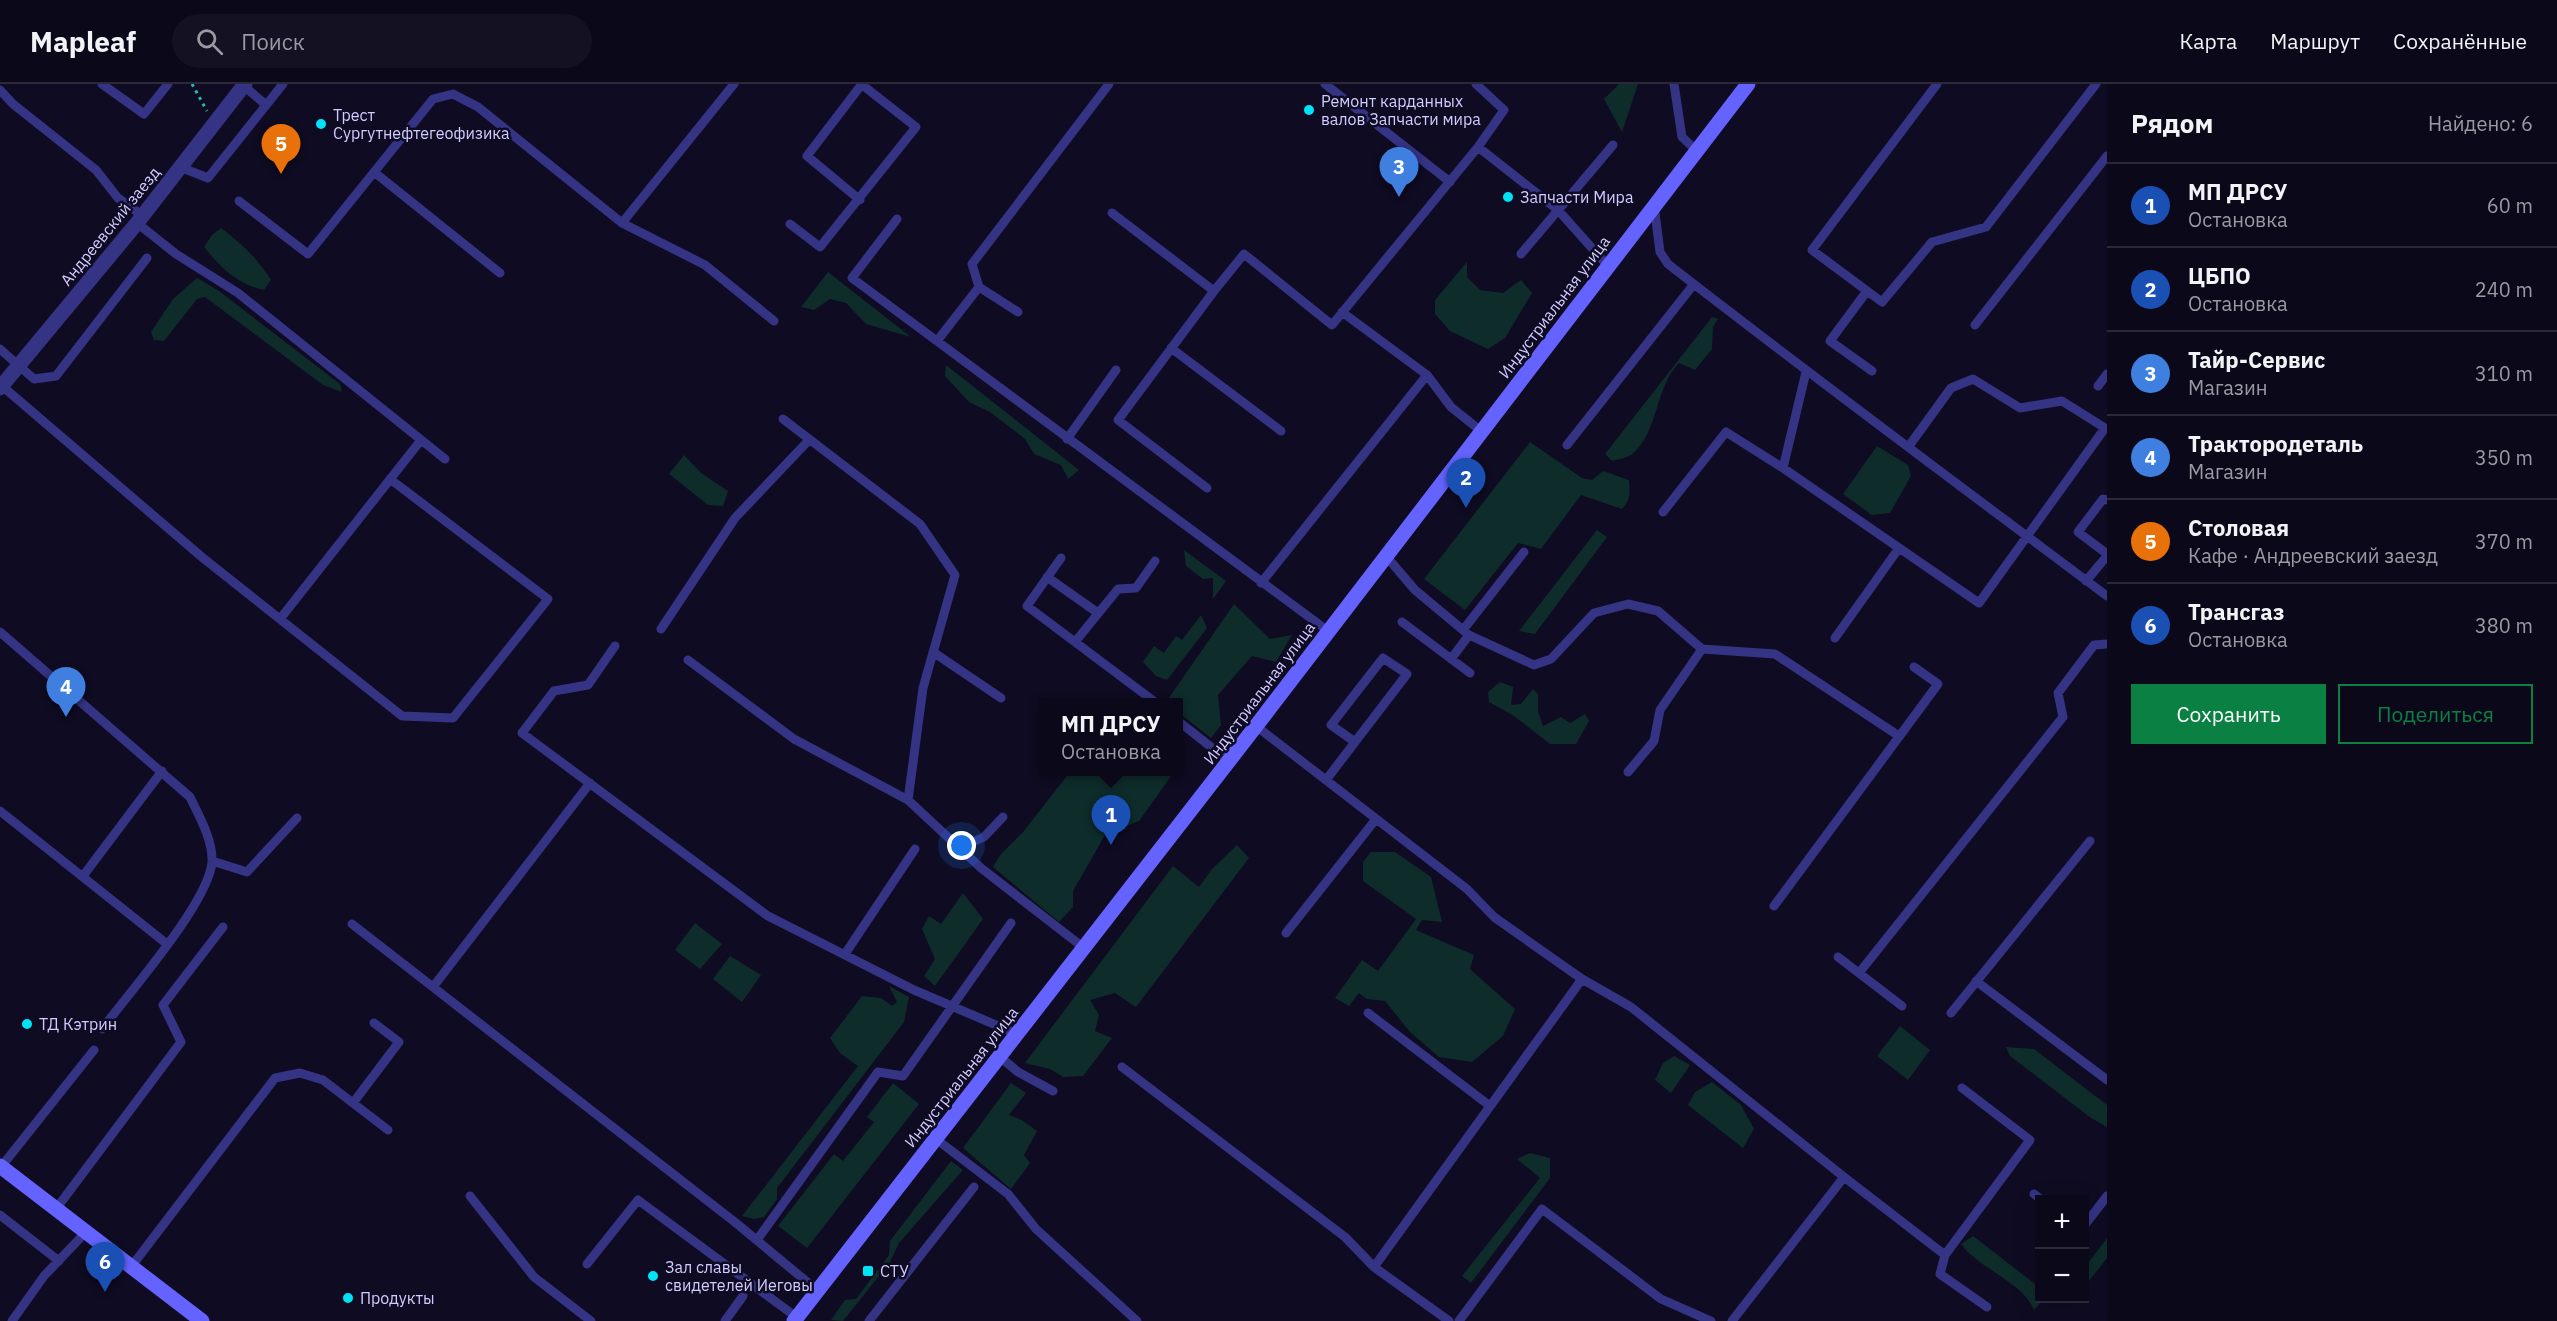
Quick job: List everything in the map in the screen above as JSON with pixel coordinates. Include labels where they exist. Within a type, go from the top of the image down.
[{"type":"main road","name":"Индустриальная улица","points":[[797,1320],[1748,84]]},
{"type":"main road","points":[[1,1166],[202,1321]]},
{"type":"street","name":"Андреевский заезд","points":[[1,387],[140,219],[244,85]]},
{"type":"lane","points":[[102,84],[144,114],[168,84]]},
{"type":"lane","points":[[180,167],[208,178],[283,84]]},
{"type":"lane","points":[[622,223],[734,84]]},
{"type":"lane","points":[[790,224],[820,247],[860,200],[916,127],[862,84],[807,156],[860,200]]},
{"type":"lane","points":[[1325,84],[1450,182]]},
{"type":"lane","points":[[1207,488],[1118,420],[1244,254],[1332,325],[1478,147],[1504,110],[1476,84]]},
{"type":"lane","points":[[1674,84],[1682,137],[1696,150]]},
{"type":"lane","points":[[1937,84],[1812,250],[1882,303],[1932,242],[1986,227],[2096,84]]},
{"type":"lane","points":[[244,85],[266,105]]},
{"type":"lane","points":[[1018,312],[979,287],[972,264],[1108,85]]},
{"type":"lane","points":[[0,90],[13,104],[96,170],[118,198],[176,254],[238,293],[445,459]]},
{"type":"lane","points":[[239,201],[308,254],[433,99],[453,94],[478,107],[622,223],[705,265],[774,321]]},
{"type":"lane","points":[[1521,254],[1613,145]]},
{"type":"lane","points":[[1478,147],[1558,210],[1608,266]]},
{"type":"lane","points":[[1975,325],[2107,156]]},
{"type":"lane","points":[[374,172],[500,273]]},
{"type":"lane","points":[[1654,205],[1660,252],[1668,264],[1806,372],[1909,446],[2107,596]]},
{"type":"lane","points":[[1112,213],[1214,291]]},
{"type":"lane","points":[[897,219],[852,278],[1328,631]]},
{"type":"lane","points":[[0,349],[34,379],[56,376],[147,258]]},
{"type":"lane","points":[[1567,445],[1694,284]]},
{"type":"lane","points":[[937,341],[979,287]]},
{"type":"lane","points":[[1867,291],[1830,341],[1872,372]]},
{"type":"lane","points":[[1342,312],[1427,375],[1451,407],[1481,432]]},
{"type":"lane","points":[[1171,348],[1281,431]]},
{"type":"lane","points":[[1067,439],[1116,370]]},
{"type":"lane","points":[[1783,468],[1806,372]]},
{"type":"lane","points":[[2098,386],[2107,374]]},
{"type":"lane","points":[[1261,583],[1427,375]]},
{"type":"lane","points":[[1663,512],[1726,432],[1783,468],[1979,603],[2105,428],[2062,401],[2020,408],[1973,379],[1951,388],[1909,446]]},
{"type":"lane","points":[[1,387],[203,558],[402,716],[453,718],[549,599],[390,479]]},
{"type":"lane","points":[[783,419],[920,524],[955,575],[923,688],[908,800]]},
{"type":"lane","points":[[280,619],[421,440]]},
{"type":"lane","points":[[661,629],[735,518],[809,440]]},
{"type":"lane","points":[[2086,580],[2107,555],[2078,532],[2103,499],[2107,500]]},
{"type":"lane","points":[[1835,638],[1899,548]]},
{"type":"lane","points":[[1451,659],[1466,633],[1524,552]]},
{"type":"lane","points":[[1386,556],[1415,590],[1466,633],[1533,665],[1551,659],[1594,613],[1628,604],[1658,611],[1702,649],[1775,654],[1899,736]]},
{"type":"lane","points":[[1061,558],[1027,606],[1150,698]]},
{"type":"lane","points":[[1075,642],[1118,588],[1136,588],[1155,561]]},
{"type":"lane","points":[[1047,577],[1098,614]]},
{"type":"lane","points":[[1402,622],[1470,673]]},
{"type":"lane","points":[[0,632],[190,797],[205,828],[212,861],[203,895],[102,1029]]},
{"type":"lane","points":[[1859,973],[2063,717],[2058,693],[2094,645],[2107,644]]},
{"type":"lane","points":[[615,646],[588,685],[554,691],[522,733],[768,916],[1017,1034]]},
{"type":"lane","points":[[1629,772],[1654,741],[1660,710],[1702,649]]},
{"type":"lane","points":[[933,652],[1001,698]]},
{"type":"lane","points":[[1326,780],[1407,674],[1383,658],[1331,725],[1355,742]]},
{"type":"lane","points":[[688,660],[794,739],[908,800],[959,848],[1084,948]]},
{"type":"lane","points":[[1774,906],[1938,684],[1914,667]]},
{"type":"lane","points":[[1183,724],[1229,761]]},
{"type":"lane","points":[[1256,726],[1467,889],[1494,917],[1582,979],[1631,1007],[1844,1178],[1945,1255]]},
{"type":"lane","points":[[82,876],[162,771]]},
{"type":"lane","points":[[433,987],[590,783]]},
{"type":"lane","points":[[0,810],[167,944]]},
{"type":"lane","points":[[959,848],[984,837],[1003,817]]},
{"type":"lane","points":[[212,861],[248,872],[297,818]]},
{"type":"lane","points":[[1286,933],[1376,819]]},
{"type":"lane","points":[[1951,1013],[2090,841]]},
{"type":"lane","points":[[845,954],[915,849]]},
{"type":"lane","points":[[757,1240],[878,1072],[903,1076],[1011,922]]},
{"type":"lane","points":[[352,924],[757,1240],[818,1291]]},
{"type":"lane","points":[[56,1209],[181,1042],[163,1005],[224,927]]},
{"type":"lane","points":[[1838,957],[1902,1006]]},
{"type":"lane","points":[[1374,1267],[1582,979]]},
{"type":"lane","points":[[1977,981],[2107,1080]]},
{"type":"lane","points":[[1368,1013],[1490,1106]]},
{"type":"lane","points":[[353,1103],[399,1042],[374,1023]]},
{"type":"lane","points":[[1,1166],[94,1050]]},
{"type":"lane","points":[[999,1056],[1018,1072],[1053,1091]]},
{"type":"lane","points":[[1122,1067],[1345,1237],[1374,1267],[1449,1321]]},
{"type":"lane","points":[[131,1267],[275,1078],[300,1073],[323,1080],[388,1130]]},
{"type":"lane","points":[[1962,1089],[2030,1140],[1945,1255],[1941,1274],[1987,1307]]},
{"type":"lane","points":[[936,1139],[1008,1194],[1036,1229],[1137,1321]]},
{"type":"lane","points":[[1732,1321],[1844,1178]]},
{"type":"lane","points":[[869,1321],[974,1187]]},
{"type":"lane","points":[[470,1196],[534,1277],[591,1321]]},
{"type":"lane","points":[[2089,1221],[2107,1196]]},
{"type":"lane","points":[[587,1264],[638,1200],[797,1320]]},
{"type":"lane","points":[[1459,1321],[1542,1209],[1661,1299],[1711,1321]]},
{"type":"lane","points":[[0,1215],[59,1261]]},
{"type":"lane","points":[[12,1321],[44,1276],[86,1232]]},
{"type":"lane","points":[[725,1321],[743,1296]]},
{"type":"green space","points":[[1619,84],[1638,84],[1622,132],[1604,99]]},
{"type":"green space","points":[[221,228],[249,252],[266,272],[271,280],[264,290],[246,284],[230,274],[204,247],[212,235]]},
{"type":"green space","points":[[1467,262],[1467,277],[1480,290],[1503,293],[1521,280],[1532,293],[1505,338],[1488,349],[1450,331],[1435,314],[1435,300]]},
{"type":"green space","points":[[828,272],[911,337],[866,324],[846,303],[830,299],[814,310],[801,307]]},
{"type":"green space","points":[[197,278],[219,291],[340,384],[342,392],[323,385],[205,297],[197,299],[164,341],[154,340],[151,332],[173,299]]},
{"type":"green space","points":[[1712,317],[1718,319],[1713,327],[1712,349],[1695,370],[1679,363],[1665,385],[1652,423],[1640,446],[1631,455],[1612,461],[1605,454]]},
{"type":"green space","points":[[946,365],[1079,470],[1068,479],[1061,465],[1034,454],[1025,439],[990,412],[969,402],[945,376]]},
{"type":"green space","points":[[1530,442],[1582,478],[1592,480],[1603,471],[1629,480],[1628,499],[1622,509],[1581,495],[1541,549],[1518,543],[1465,610],[1424,579]]},
{"type":"green space","points":[[1877,446],[1908,465],[1911,476],[1890,513],[1872,515],[1843,494]]},
{"type":"green space","points":[[684,455],[701,473],[728,491],[723,506],[708,505],[669,474]]},
{"type":"green space","points":[[1597,530],[1607,537],[1535,634],[1519,631]]},
{"type":"green space","points":[[1184,550],[1226,581],[1213,599],[1213,578],[1203,579],[1186,566]]},
{"type":"green space","points":[[1234,604],[1270,639],[1292,635],[1276,662],[1252,656],[1218,695],[1221,725],[1211,738],[1183,716],[1183,698],[1169,698]]},
{"type":"green space","points":[[1201,615],[1207,628],[1167,680],[1156,676],[1143,662],[1154,646],[1164,653],[1176,636],[1182,640]]},
{"type":"green space","points":[[1500,682],[1513,687],[1511,705],[1521,704],[1533,689],[1538,694],[1538,711],[1543,726],[1561,717],[1570,723],[1585,714],[1589,721],[1576,744],[1550,744],[1514,716],[1489,702],[1488,692]]},
{"type":"green space","points":[[1067,776],[1171,776],[1139,821],[1105,835],[1073,891],[1073,907],[1059,922],[993,867],[1001,854],[1023,832]]},
{"type":"green space","points":[[1237,845],[1249,858],[1136,1007],[1115,993],[1090,1000],[1099,1015],[1095,1031],[1112,1038],[1083,1076],[1063,1077],[1050,1069],[1025,1063],[1173,866],[1199,887],[1212,869]]},
{"type":"green space","points":[[1371,852],[1395,852],[1431,877],[1442,922],[1422,920],[1416,930],[1474,955],[1470,969],[1515,1009],[1503,1036],[1472,1062],[1439,1057],[1410,1032],[1385,1001],[1367,999],[1359,993],[1349,1006],[1335,998],[1362,960],[1378,971],[1416,919],[1363,881],[1363,862]]},
{"type":"green space","points":[[963,893],[983,919],[935,986],[924,976],[935,959],[922,929],[929,916],[941,924]]},
{"type":"green space","points":[[695,923],[722,944],[700,969],[675,950]]},
{"type":"green space","points":[[730,956],[761,975],[742,1002],[713,979]]},
{"type":"green space","points":[[889,986],[909,997],[904,1022],[777,1188],[777,1199],[764,1217],[754,1219],[742,1216],[858,1066],[840,1053],[830,1038],[862,996],[881,998],[892,1006],[897,1002]]},
{"type":"green space","points":[[1900,1026],[1930,1050],[1908,1080],[1877,1056]]},
{"type":"green space","points":[[2006,1047],[2034,1049],[2107,1105],[2107,1127],[2091,1118],[2010,1056]]},
{"type":"green space","points":[[1674,1056],[1690,1065],[1671,1093],[1655,1080],[1663,1063]]},
{"type":"green space","points":[[1712,1082],[1741,1105],[1754,1129],[1743,1148],[1688,1105],[1695,1092]]},
{"type":"green space","points":[[893,1083],[919,1104],[807,1248],[778,1226],[834,1154],[843,1161],[874,1122],[867,1117]]},
{"type":"green space","points":[[1011,1083],[1026,1093],[1009,1115],[1022,1120],[1037,1131],[1024,1155],[1030,1163],[1011,1189],[963,1148]]},
{"type":"green space","points":[[1530,1153],[1550,1158],[1550,1178],[1471,1283],[1462,1276],[1540,1178],[1517,1159]]},
{"type":"green space","points":[[951,1161],[963,1170],[899,1243],[890,1262],[843,1321],[831,1320],[845,1300],[856,1299],[889,1255],[890,1241]]},
{"type":"green space","points":[[1973,1236],[2035,1284],[2035,1303],[2040,1303],[2034,1310],[2020,1291],[1979,1261],[1961,1244]]},
{"type":"green space","points":[[2107,1238],[2107,1258],[2089,1281],[2089,1262]]},
{"type":"place","name":"Ремонт карданных валов Запчасти мира","points":[[1309,110]]},
{"type":"place","name":"Трест Сургутнефтегеофизика","points":[[321,124]]},
{"type":"place","name":"Столовая","points":[[281,174]]},
{"type":"place","name":"Тайр-Сервис","points":[[1399,197]]},
{"type":"place","name":"Запчасти Мира","points":[[1508,197]]},
{"type":"place","name":"ЦБПО","points":[[1466,508]]},
{"type":"place","name":"Трактородеталь","points":[[66,717]]},
{"type":"place","name":"МП ДРСУ","points":[[1111,845]]},
{"type":"place","name":"ТД Кэтрин","points":[[27,1024]]},
{"type":"place","name":"СТУ","points":[[868,1271]]},
{"type":"place","name":"Зал славы свидетелей Иеговы","points":[[653,1276]]},
{"type":"place","name":"Трансгаз","points":[[105,1292]]},
{"type":"place","name":"Продукты","points":[[348,1298]]}]
